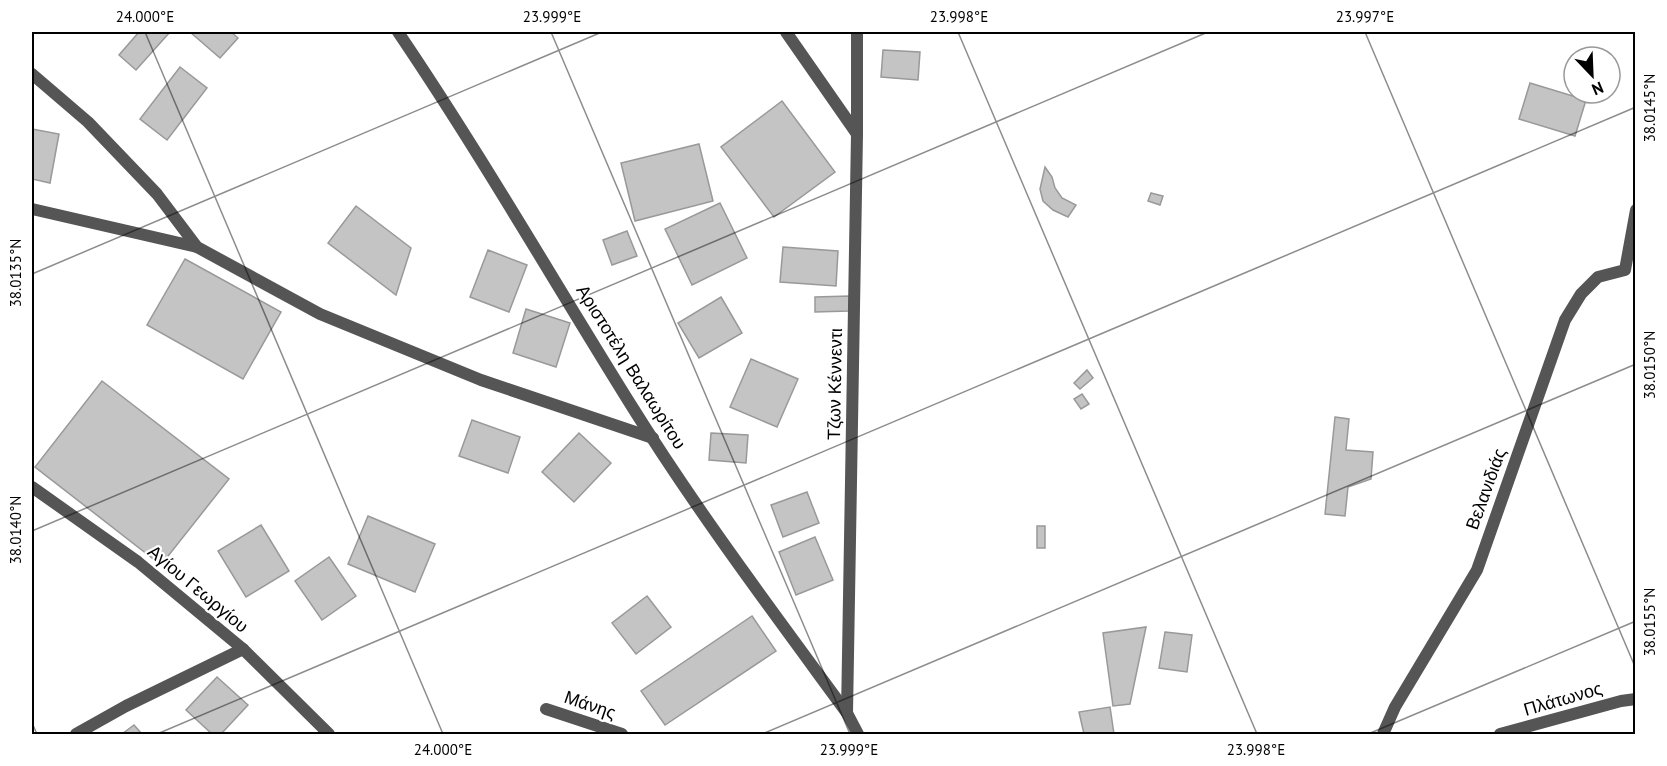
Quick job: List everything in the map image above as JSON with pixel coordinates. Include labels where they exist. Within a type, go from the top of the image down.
[{"type":"street","name":"Αριστοτέλη Βαλαωρίτου","points":[[398,32],[495,181],[652,438],[847,713]]},
{"type":"street","points":[[786,32],[857,134]]},
{"type":"street","name":"Τζων Κέννεντι","points":[[857,32],[847,713],[858,735]]},
{"type":"street","points":[[32,74],[88,122],[157,194],[197,247]]},
{"type":"street","points":[[32,209],[197,247],[320,314],[481,380],[652,438]]},
{"type":"street","name":"Βελανιδιάς","points":[[1383,735],[1395,706],[1477,570],[1565,320],[1581,294],[1598,277],[1630,269],[1635,210]]},
{"type":"street","name":"Αγίου Γεωργίου","points":[[34,494],[138,562],[243,649],[329,735]]},
{"type":"street","points":[[76,735],[126,706],[243,649]]},
{"type":"street","name":"Πλάτωνος","points":[[1500,735],[1635,699]]},
{"type":"street","name":"Μάνης","points":[[546,709],[622,735]]},
{"type":"building","points":[[139,32],[170,32],[136,70],[119,55]]},
{"type":"building","points":[[190,32],[231,32],[238,38],[220,58]]},
{"type":"building","points":[[883,50],[920,52],[918,80],[881,77]]},
{"type":"building","points":[[180,67],[207,88],[167,140],[140,119]]},
{"type":"building","points":[[1530,83],[1562,93],[1562,105],[1584,105],[1575,136],[1519,119]]},
{"type":"building","points":[[782,101],[835,172],[774,217],[721,147]]},
{"type":"building","points":[[32,129],[59,134],[50,183],[32,179]]},
{"type":"building","points":[[699,144],[713,201],[635,221],[621,163]]},
{"type":"building","points":[[1045,167],[1062,198],[1076,205],[1068,217],[1053,210],[1043,201],[1040,189]]},
{"type":"building","points":[[1151,193],[1163,196],[1160,205],[1148,201]]},
{"type":"building","points":[[720,203],[747,258],[692,285],[665,229]]},
{"type":"building","points":[[356,206],[411,248],[396,295],[328,243]]},
{"type":"building","points":[[627,231],[637,256],[612,265],[603,240]]},
{"type":"building","points":[[783,247],[838,251],[836,286],[780,282]]},
{"type":"building","points":[[488,250],[527,265],[509,312],[470,297]]},
{"type":"building","points":[[185,259],[281,312],[243,379],[147,325]]},
{"type":"building","points":[[849,296],[849,311],[815,312],[815,297]]},
{"type":"building","points":[[721,297],[742,333],[699,358],[678,323]]},
{"type":"building","points":[[526,309],[570,323],[556,367],[513,353]]},
{"type":"building","points":[[751,359],[798,379],[777,427],[730,407]]},
{"type":"building","points":[[1087,370],[1093,378],[1080,389],[1074,383]]},
{"type":"building","points":[[102,381],[229,479],[161,565],[35,467]]},
{"type":"building","points":[[1082,394],[1089,404],[1081,409],[1074,399]]},
{"type":"building","points":[[1335,417],[1349,419],[1346,450],[1373,452],[1371,479],[1348,487],[1345,516],[1325,514]]},
{"type":"building","points":[[472,420],[520,437],[508,473],[459,456]]},
{"type":"building","points":[[579,433],[611,463],[574,502],[542,472]]},
{"type":"building","points":[[711,433],[748,435],[746,463],[709,460]]},
{"type":"building","points":[[807,492],[819,523],[783,537],[771,505]]},
{"type":"building","points":[[368,516],[435,544],[415,592],[348,564]]},
{"type":"building","points":[[261,525],[289,571],[246,597],[218,551]]},
{"type":"building","points":[[1037,526],[1045,526],[1045,548],[1037,548]]},
{"type":"building","points":[[815,537],[833,580],[796,595],[779,552]]},
{"type":"building","points":[[329,557],[356,596],[322,620],[295,581]]},
{"type":"building","points":[[647,596],[671,627],[636,654],[612,623]]},
{"type":"building","points":[[752,616],[776,651],[665,725],[641,691]]},
{"type":"building","points":[[1146,627],[1130,704],[1113,706],[1103,633]]},
{"type":"building","points":[[1165,632],[1192,635],[1187,672],[1159,668]]},
{"type":"building","points":[[217,677],[248,705],[221,734],[212,734],[186,710]]},
{"type":"building","points":[[1110,707],[1114,734],[1084,734],[1079,712]]},
{"type":"building","points":[[134,725],[142,734],[122,734]]}]
